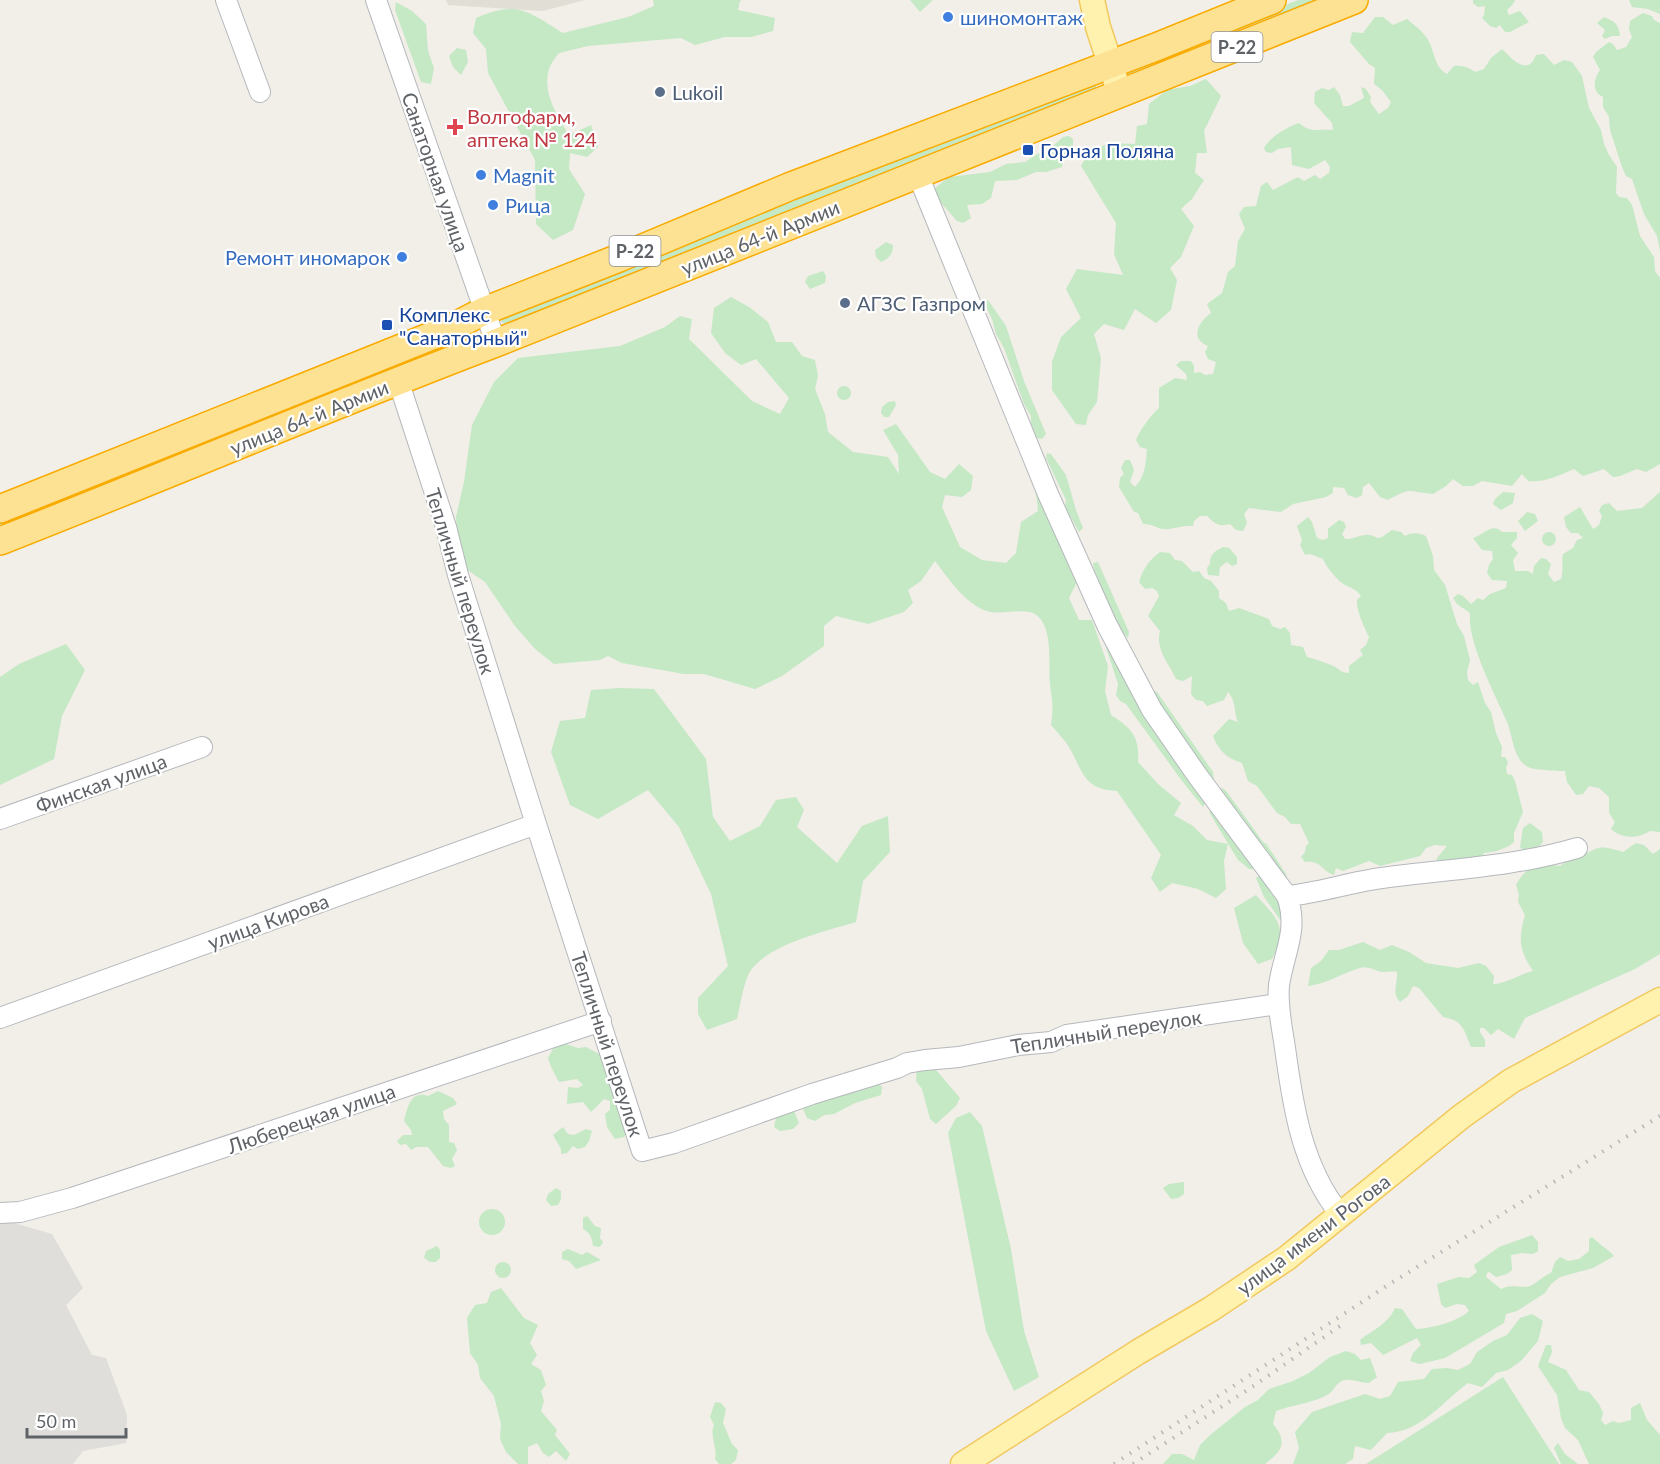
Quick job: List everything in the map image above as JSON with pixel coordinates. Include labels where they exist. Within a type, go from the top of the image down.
[{"type":"highway","name":"улица 64-й Армии","points":[[0,509],[448,329],[484,311],[619,258],[791,186],[1156,47],[1272,0]]},
{"type":"highway","name":"улица 64-й Армии","points":[[0,541],[398,380],[496,343],[1354,0]]},
{"type":"main road","points":[[1092,0],[1109,64],[1120,94]]},
{"type":"main road","name":"улица имени Рогова","points":[[963,1464],[1138,1352],[1211,1309],[1287,1258],[1462,1116],[1511,1081],[1660,1000]]},
{"type":"street","points":[[226,0],[260,92]]},
{"type":"street","name":"Санаторная улица","points":[[376,0],[496,343]]},
{"type":"street","points":[[918,175],[1048,494],[1107,625],[1152,710],[1287,896],[1293,916],[1291,937],[1279,984],[1278,1004],[1295,1115],[1312,1170],[1329,1201],[1340,1214]]},
{"type":"street","name":"Тепличный переулок","points":[[398,380],[446,527],[458,575],[536,824],[642,1151],[674,1143],[907,1063],[958,1057],[1018,1044],[1051,1042],[1066,1035],[1278,1004]]},
{"type":"street","name":"Финская улица","points":[[0,819],[202,747]]},
{"type":"street","name":"улица Кирова","points":[[0,1018],[536,824]]},
{"type":"street","points":[[1287,896],[1311,894],[1378,878],[1444,872],[1527,860],[1577,848]]},
{"type":"street","name":"Люберецкая улица","points":[[0,1213],[20,1212],[72,1198],[601,1021]]},
{"type":"shaded area","points":[[446,0],[585,0],[543,11],[448,5]]},
{"type":"shaded area","points":[[0,1219],[52,1234],[83,1288],[66,1305],[92,1355],[106,1358],[127,1415],[126,1443],[83,1451],[73,1464],[0,1464]]},
{"type":"green space","points":[[653,0],[742,0],[738,10],[775,18],[773,31],[751,37],[725,37],[695,45],[681,38],[588,46],[559,53],[550,67],[547,78],[552,104],[569,135],[591,125],[598,147],[587,157],[570,153],[569,169],[585,194],[573,230],[553,240],[536,224],[535,160],[488,73],[486,49],[473,33],[476,18],[502,10],[522,10],[563,33],[628,17],[654,6]]},
{"type":"green space","points":[[910,0],[933,0],[920,12]]},
{"type":"green space","points":[[1298,0],[1318,0],[1129,74],[1122,74],[1125,68]]},
{"type":"green space","points":[[1473,0],[1515,0],[1507,10],[1509,15],[1520,11],[1529,22],[1510,32],[1505,32],[1500,25],[1496,28],[1490,26],[1482,18],[1485,6],[1478,7]]},
{"type":"green space","points":[[1629,0],[1660,0],[1660,14],[1648,9],[1632,7]]},
{"type":"green space","points":[[396,2],[412,11],[426,24],[428,51],[434,68],[431,84],[421,82],[395,10]]},
{"type":"green space","points":[[1643,13],[1652,16],[1660,23],[1660,251],[1657,236],[1644,214],[1632,179],[1626,176],[1622,167],[1610,130],[1609,117],[1603,107],[1603,97],[1595,89],[1596,78],[1600,70],[1593,57],[1596,52],[1609,42],[1617,50],[1626,47],[1632,37],[1629,29],[1630,21]]},
{"type":"green space","points":[[1375,17],[1383,17],[1393,25],[1407,19],[1426,37],[1437,63],[1447,74],[1454,66],[1465,67],[1475,72],[1484,69],[1491,58],[1502,49],[1515,61],[1524,65],[1529,65],[1536,55],[1544,54],[1554,65],[1564,60],[1572,62],[1582,76],[1589,108],[1601,130],[1609,155],[1617,167],[1616,193],[1619,197],[1627,198],[1632,205],[1640,236],[1654,257],[1655,271],[1660,278],[1660,464],[1646,472],[1637,469],[1613,477],[1604,469],[1583,476],[1574,469],[1540,481],[1528,481],[1522,474],[1512,486],[1482,481],[1473,486],[1463,486],[1453,479],[1433,494],[1406,491],[1388,500],[1380,497],[1369,483],[1363,487],[1362,495],[1357,498],[1348,495],[1344,488],[1333,487],[1333,493],[1326,497],[1293,504],[1281,512],[1249,508],[1244,514],[1247,523],[1243,531],[1236,530],[1230,524],[1217,524],[1207,516],[1200,516],[1194,521],[1193,526],[1170,529],[1143,524],[1119,487],[1120,478],[1124,474],[1121,468],[1125,460],[1130,460],[1134,470],[1130,482],[1135,487],[1143,474],[1147,449],[1140,447],[1136,440],[1146,423],[1159,408],[1159,388],[1175,378],[1187,380],[1186,374],[1176,365],[1181,361],[1191,361],[1194,373],[1213,374],[1216,362],[1208,359],[1205,352],[1208,346],[1202,343],[1197,335],[1200,325],[1211,313],[1207,304],[1222,293],[1228,272],[1235,266],[1238,241],[1245,229],[1239,214],[1244,207],[1256,206],[1261,186],[1267,182],[1273,190],[1298,177],[1304,181],[1315,175],[1320,179],[1329,173],[1330,167],[1325,160],[1309,169],[1292,165],[1291,147],[1278,149],[1272,153],[1266,152],[1264,148],[1279,133],[1299,123],[1311,129],[1333,130],[1332,123],[1314,103],[1315,92],[1322,88],[1329,90],[1334,87],[1340,95],[1343,106],[1349,106],[1364,98],[1361,87],[1366,89],[1371,97],[1370,102],[1379,114],[1388,108],[1391,102],[1374,84],[1375,68],[1350,42],[1352,32],[1363,33]]},
{"type":"green space","points":[[1604,17],[1615,24],[1620,36],[1605,39],[1602,36],[1605,30],[1597,23]]},
{"type":"green space","points":[[457,48],[466,50],[468,62],[461,75],[453,67],[449,56]]},
{"type":"green space","points":[[1206,79],[1221,96],[1204,131],[1207,153],[1197,153],[1195,173],[1204,180],[1192,199],[1181,209],[1194,226],[1181,257],[1170,268],[1177,280],[1171,310],[1156,323],[1135,309],[1124,330],[1104,324],[1094,334],[1101,358],[1097,402],[1088,415],[1086,425],[1076,424],[1052,390],[1052,362],[1061,337],[1081,318],[1066,289],[1077,269],[1123,275],[1114,254],[1116,223],[1081,166],[1090,149],[1113,143],[1135,144],[1137,126],[1147,124],[1149,104],[1167,90],[1190,86]]},
{"type":"green space","points":[[1094,81],[1097,89],[505,325],[501,321],[501,317]]},
{"type":"green space","points":[[1069,136],[1073,139],[1073,147],[1063,159],[1062,167],[1046,172],[1036,172],[1017,180],[995,181],[991,198],[982,204],[967,205],[971,218],[963,223],[957,221],[935,196],[935,188],[949,177],[990,172],[1006,164],[1025,162],[1039,153],[1045,153],[1063,137]]},
{"type":"green space","points":[[886,242],[893,245],[892,251],[889,257],[881,262],[876,257],[875,250]]},
{"type":"green space","points":[[823,271],[826,276],[825,283],[810,289],[805,282],[808,276]]},
{"type":"green space","points":[[731,297],[768,322],[776,342],[792,342],[802,356],[815,360],[818,376],[815,389],[825,414],[828,432],[853,452],[888,457],[899,474],[898,455],[883,430],[896,424],[930,472],[945,479],[959,464],[973,476],[971,490],[962,497],[945,495],[942,507],[960,547],[982,560],[1006,563],[1016,553],[1021,522],[1038,511],[1035,483],[1079,578],[1069,598],[1079,620],[1092,620],[1108,666],[1105,691],[1111,715],[1124,724],[1136,739],[1138,762],[1158,784],[1181,803],[1174,815],[1193,826],[1207,840],[1228,844],[1224,861],[1226,889],[1216,898],[1198,889],[1172,883],[1160,892],[1151,878],[1161,855],[1117,791],[1097,787],[1086,778],[1067,744],[1051,725],[1053,708],[1049,644],[1047,633],[1038,616],[1024,611],[989,612],[976,606],[956,588],[935,561],[921,581],[908,590],[913,603],[904,612],[868,624],[836,616],[824,626],[824,646],[782,676],[755,689],[704,674],[684,674],[622,663],[608,656],[600,660],[554,664],[535,649],[515,626],[485,582],[466,569],[458,546],[456,517],[464,482],[472,425],[494,382],[518,358],[620,346],[665,327],[680,316],[692,319],[689,339],[752,401],[780,414],[789,398],[756,359],[741,365],[725,353],[711,333],[714,308]]},
{"type":"green space","points":[[988,300],[1006,326],[1024,381],[1046,434],[1042,439],[1037,438],[1031,423],[1031,416],[1024,404],[1004,348],[996,334],[984,303]]},
{"type":"green space","points":[[475,330],[475,335],[471,339],[0,527],[0,517]]},
{"type":"green space","points":[[841,386],[847,386],[851,393],[847,400],[841,400],[837,396],[837,390]]},
{"type":"green space","points":[[895,401],[896,405],[889,417],[884,417],[881,413],[882,407],[888,402]]},
{"type":"green space","points":[[1047,453],[1051,454],[1066,475],[1083,528],[1079,532],[1065,507],[1066,500],[1046,458]]},
{"type":"green space","points":[[1503,492],[1515,493],[1513,503],[1501,510],[1493,504]]},
{"type":"green space","points":[[1660,492],[1660,832],[1650,831],[1630,837],[1620,835],[1611,829],[1615,822],[1609,813],[1609,797],[1599,788],[1589,786],[1583,794],[1576,795],[1567,782],[1565,771],[1531,768],[1519,759],[1507,722],[1477,653],[1470,625],[1470,613],[1457,604],[1453,598],[1458,594],[1471,604],[1478,598],[1483,600],[1490,594],[1506,588],[1507,581],[1492,580],[1487,573],[1493,559],[1492,551],[1482,550],[1473,538],[1488,530],[1495,528],[1502,532],[1517,532],[1517,538],[1511,545],[1518,553],[1513,560],[1515,571],[1528,571],[1533,574],[1534,566],[1541,558],[1546,559],[1551,564],[1548,574],[1554,582],[1561,579],[1563,554],[1573,548],[1577,540],[1583,538],[1578,533],[1571,533],[1566,527],[1564,517],[1580,507],[1593,529],[1599,525],[1602,516],[1599,511],[1602,505],[1609,503],[1617,511],[1642,508]]},
{"type":"green space","points":[[1527,512],[1535,514],[1538,521],[1525,531],[1518,521]]},
{"type":"green space","points":[[1308,517],[1317,538],[1323,540],[1328,538],[1328,529],[1339,520],[1344,522],[1346,527],[1342,534],[1345,539],[1365,535],[1377,538],[1392,530],[1401,532],[1405,536],[1416,533],[1426,536],[1433,556],[1434,570],[1445,585],[1457,624],[1464,636],[1470,660],[1468,680],[1473,685],[1478,682],[1485,703],[1491,712],[1502,747],[1501,757],[1505,757],[1508,762],[1507,774],[1512,775],[1515,781],[1523,812],[1514,833],[1514,842],[1509,846],[1484,853],[1480,861],[1436,863],[1437,858],[1447,846],[1435,845],[1426,848],[1420,856],[1380,866],[1369,861],[1343,871],[1336,868],[1334,875],[1318,864],[1305,862],[1301,857],[1309,843],[1300,824],[1291,824],[1277,813],[1257,786],[1248,781],[1242,763],[1227,756],[1215,741],[1213,736],[1229,719],[1238,722],[1231,696],[1228,692],[1224,700],[1207,706],[1191,694],[1192,676],[1183,681],[1176,679],[1159,644],[1160,631],[1148,616],[1159,596],[1157,591],[1152,588],[1145,589],[1139,582],[1147,565],[1160,552],[1170,553],[1175,560],[1182,561],[1193,572],[1199,571],[1204,578],[1211,581],[1219,591],[1219,598],[1226,603],[1229,611],[1239,608],[1269,619],[1272,626],[1280,629],[1285,627],[1290,633],[1291,645],[1303,647],[1307,657],[1349,673],[1349,666],[1363,655],[1360,650],[1366,645],[1369,637],[1358,609],[1357,600],[1361,596],[1356,590],[1339,580],[1329,570],[1323,559],[1310,554],[1305,555],[1300,545],[1302,540],[1297,526]]},
{"type":"green space","points":[[1546,532],[1552,532],[1556,539],[1552,546],[1546,546],[1542,542],[1542,536]]},
{"type":"green space","points":[[1223,547],[1229,548],[1237,557],[1237,564],[1232,566],[1227,562],[1220,567],[1219,576],[1208,575],[1207,568],[1212,555]]},
{"type":"green space","points":[[1098,562],[1129,632],[1128,638],[1118,627],[1094,569],[1093,563]]},
{"type":"green space","points":[[1101,632],[1206,802],[1203,807],[1126,704],[1116,695],[1118,684]]},
{"type":"green space","points":[[66,644],[85,670],[62,716],[54,759],[0,785],[0,677],[19,664]]},
{"type":"green space","points":[[654,689],[706,759],[713,817],[730,841],[760,826],[776,800],[796,797],[804,810],[797,827],[837,863],[862,826],[888,816],[890,852],[863,881],[856,922],[815,934],[771,953],[751,970],[746,980],[737,1019],[707,1030],[698,1014],[698,998],[728,966],[711,894],[679,827],[648,790],[598,819],[570,805],[551,752],[560,721],[585,718],[591,690]]},
{"type":"green space","points":[[1150,689],[1157,692],[1213,772],[1214,781],[1174,730]]},
{"type":"green space","points":[[1221,787],[1267,845],[1286,874],[1288,882],[1223,794]]},
{"type":"green space","points":[[1212,809],[1256,869],[1249,869],[1238,860],[1209,812]]},
{"type":"green space","points":[[1530,823],[1542,832],[1543,842],[1537,848],[1525,852],[1520,847],[1523,828]]},
{"type":"green space","points":[[1636,843],[1644,845],[1653,854],[1660,849],[1660,954],[1635,969],[1525,1018],[1514,1039],[1498,1029],[1491,1035],[1484,1028],[1480,1028],[1485,1047],[1471,1047],[1459,1023],[1443,1017],[1419,988],[1413,986],[1408,996],[1400,1002],[1397,999],[1395,991],[1397,972],[1383,972],[1363,967],[1308,986],[1311,968],[1321,961],[1329,950],[1339,950],[1363,942],[1380,950],[1392,945],[1426,963],[1458,968],[1479,963],[1486,966],[1494,976],[1493,984],[1533,971],[1521,944],[1525,915],[1518,902],[1519,894],[1516,885],[1521,877],[1531,868],[1544,862],[1560,866],[1581,850],[1588,853],[1597,848],[1605,848],[1623,852]]},
{"type":"green space","points":[[1260,875],[1285,912],[1286,919],[1281,921],[1264,897],[1256,878]]},
{"type":"green space","points":[[1256,895],[1275,917],[1280,931],[1280,938],[1272,959],[1258,964],[1243,943],[1234,908]]},
{"type":"green space","points":[[563,1043],[578,1048],[586,1047],[601,1055],[628,1131],[624,1137],[615,1139],[607,1127],[605,1114],[610,1110],[610,1101],[604,1099],[591,1112],[583,1102],[567,1104],[568,1087],[578,1088],[583,1085],[577,1079],[559,1082],[551,1067],[548,1058],[555,1045]]},
{"type":"green space","points":[[931,1064],[960,1098],[956,1106],[936,1124],[930,1119],[922,1089],[916,1081],[917,1067]]},
{"type":"green space","points":[[876,1081],[882,1087],[881,1095],[855,1103],[834,1114],[824,1115],[815,1121],[807,1118],[803,1109],[808,1103]]},
{"type":"green space","points":[[438,1091],[453,1098],[457,1104],[443,1111],[444,1119],[449,1125],[449,1142],[454,1143],[457,1150],[452,1159],[455,1166],[451,1168],[443,1166],[428,1147],[416,1147],[411,1150],[406,1144],[400,1145],[397,1141],[403,1135],[412,1135],[404,1121],[411,1101],[417,1095],[428,1096]]},
{"type":"green space","points":[[793,1108],[799,1123],[793,1129],[780,1131],[774,1127],[777,1114]]},
{"type":"green space","points":[[970,1112],[982,1126],[1011,1249],[1024,1331],[1039,1377],[1014,1391],[986,1331],[948,1133],[956,1118]]},
{"type":"green space","points":[[563,1127],[568,1134],[574,1135],[586,1129],[592,1131],[585,1147],[578,1149],[573,1146],[567,1153],[561,1154],[561,1149],[553,1135]]},
{"type":"green space","points":[[1184,1182],[1184,1194],[1178,1198],[1171,1199],[1163,1188],[1169,1184]]},
{"type":"green space","points":[[556,1188],[561,1191],[561,1199],[558,1205],[551,1206],[546,1200],[548,1194]]},
{"type":"green space","points":[[492,1209],[501,1213],[505,1222],[501,1231],[492,1235],[483,1231],[479,1222],[483,1213]]},
{"type":"green space","points":[[587,1216],[595,1226],[601,1228],[600,1238],[603,1242],[600,1247],[593,1246],[590,1236],[583,1229],[583,1218]]},
{"type":"green space","points":[[1532,1235],[1538,1242],[1538,1251],[1533,1254],[1511,1255],[1512,1270],[1496,1277],[1488,1271],[1486,1277],[1501,1289],[1509,1286],[1530,1286],[1551,1273],[1555,1262],[1560,1257],[1568,1261],[1579,1259],[1589,1251],[1589,1239],[1592,1237],[1614,1256],[1593,1268],[1560,1277],[1545,1293],[1517,1311],[1506,1314],[1504,1323],[1445,1358],[1420,1364],[1410,1361],[1413,1353],[1421,1345],[1417,1338],[1383,1355],[1371,1343],[1361,1345],[1360,1340],[1385,1322],[1395,1308],[1402,1309],[1416,1329],[1444,1324],[1464,1315],[1469,1311],[1465,1305],[1457,1304],[1445,1308],[1441,1304],[1437,1284],[1459,1277],[1469,1278],[1477,1272],[1474,1265],[1499,1247]]},
{"type":"green space","points":[[437,1246],[440,1250],[440,1258],[436,1262],[430,1262],[424,1258],[426,1251]]},
{"type":"green space","points":[[568,1249],[582,1255],[587,1252],[601,1260],[576,1269],[569,1261],[562,1259],[562,1252]]},
{"type":"green space","points":[[503,1262],[511,1270],[503,1278],[495,1270]]},
{"type":"green space","points":[[501,1288],[524,1318],[538,1325],[530,1343],[537,1355],[531,1364],[541,1370],[546,1385],[541,1391],[544,1401],[541,1411],[557,1430],[555,1435],[570,1454],[566,1461],[556,1451],[549,1457],[543,1453],[537,1443],[528,1447],[528,1464],[518,1464],[506,1452],[500,1439],[501,1424],[494,1396],[480,1378],[478,1365],[470,1353],[467,1318],[475,1305],[487,1303],[491,1292]]},
{"type":"green space","points":[[1532,1314],[1543,1321],[1538,1341],[1521,1361],[1508,1370],[1496,1373],[1482,1387],[1468,1383],[1421,1422],[1387,1433],[1371,1450],[1355,1446],[1353,1459],[1345,1464],[1293,1464],[1299,1448],[1295,1432],[1312,1412],[1365,1394],[1380,1399],[1390,1396],[1398,1382],[1424,1379],[1432,1369],[1458,1370],[1470,1364],[1477,1352],[1507,1335],[1520,1318]]},
{"type":"green space","points":[[1546,1345],[1551,1345],[1552,1352],[1548,1362],[1566,1370],[1579,1390],[1589,1392],[1599,1404],[1603,1413],[1601,1420],[1605,1425],[1613,1421],[1619,1423],[1631,1420],[1631,1408],[1640,1403],[1647,1420],[1660,1435],[1660,1464],[1589,1464],[1578,1440],[1565,1428],[1557,1395],[1538,1366]]},
{"type":"green space","points":[[1346,1351],[1355,1354],[1361,1360],[1370,1358],[1377,1377],[1369,1383],[1342,1381],[1321,1398],[1276,1411],[1273,1424],[1282,1441],[1281,1446],[1276,1455],[1265,1464],[1163,1464],[1172,1454],[1182,1454],[1194,1460],[1200,1445],[1210,1435],[1245,1407],[1258,1400],[1269,1389],[1293,1381],[1309,1373],[1330,1357]]},
{"type":"green space","points":[[1503,1377],[1559,1464],[1366,1464]]},
{"type":"green space","points":[[715,1402],[721,1403],[726,1409],[723,1423],[732,1444],[738,1450],[736,1460],[731,1464],[719,1464],[715,1459],[712,1433],[714,1425],[710,1417]]},
{"type":"green space","points":[[1558,1443],[1565,1454],[1578,1464],[1561,1464],[1554,1448]]},
{"type":"railway","points":[[1114,1464],[1385,1287],[1660,1116]]},
{"type":"railway","points":[[1133,1464],[1255,1385],[1340,1326]]},
{"type":"place","name":"шиномонтаж","points":[[948,17]]},
{"type":"place","name":"Lukoil","points":[[660,92]]},
{"type":"place","name":"Волгофарм, аптека № 124","points":[[455,127]]},
{"type":"place","name":"Горная Поляна","points":[[1028,150]]},
{"type":"place","name":"Magnit","points":[[481,175]]},
{"type":"place","name":"Рица","points":[[493,205]]},
{"type":"place","name":"Ремонт иномарок","points":[[402,257]]},
{"type":"place","name":"АГЗС Газпром","points":[[845,303]]},
{"type":"place","name":"Комплекс \"Санаторный\"","points":[[387,325]]}]
